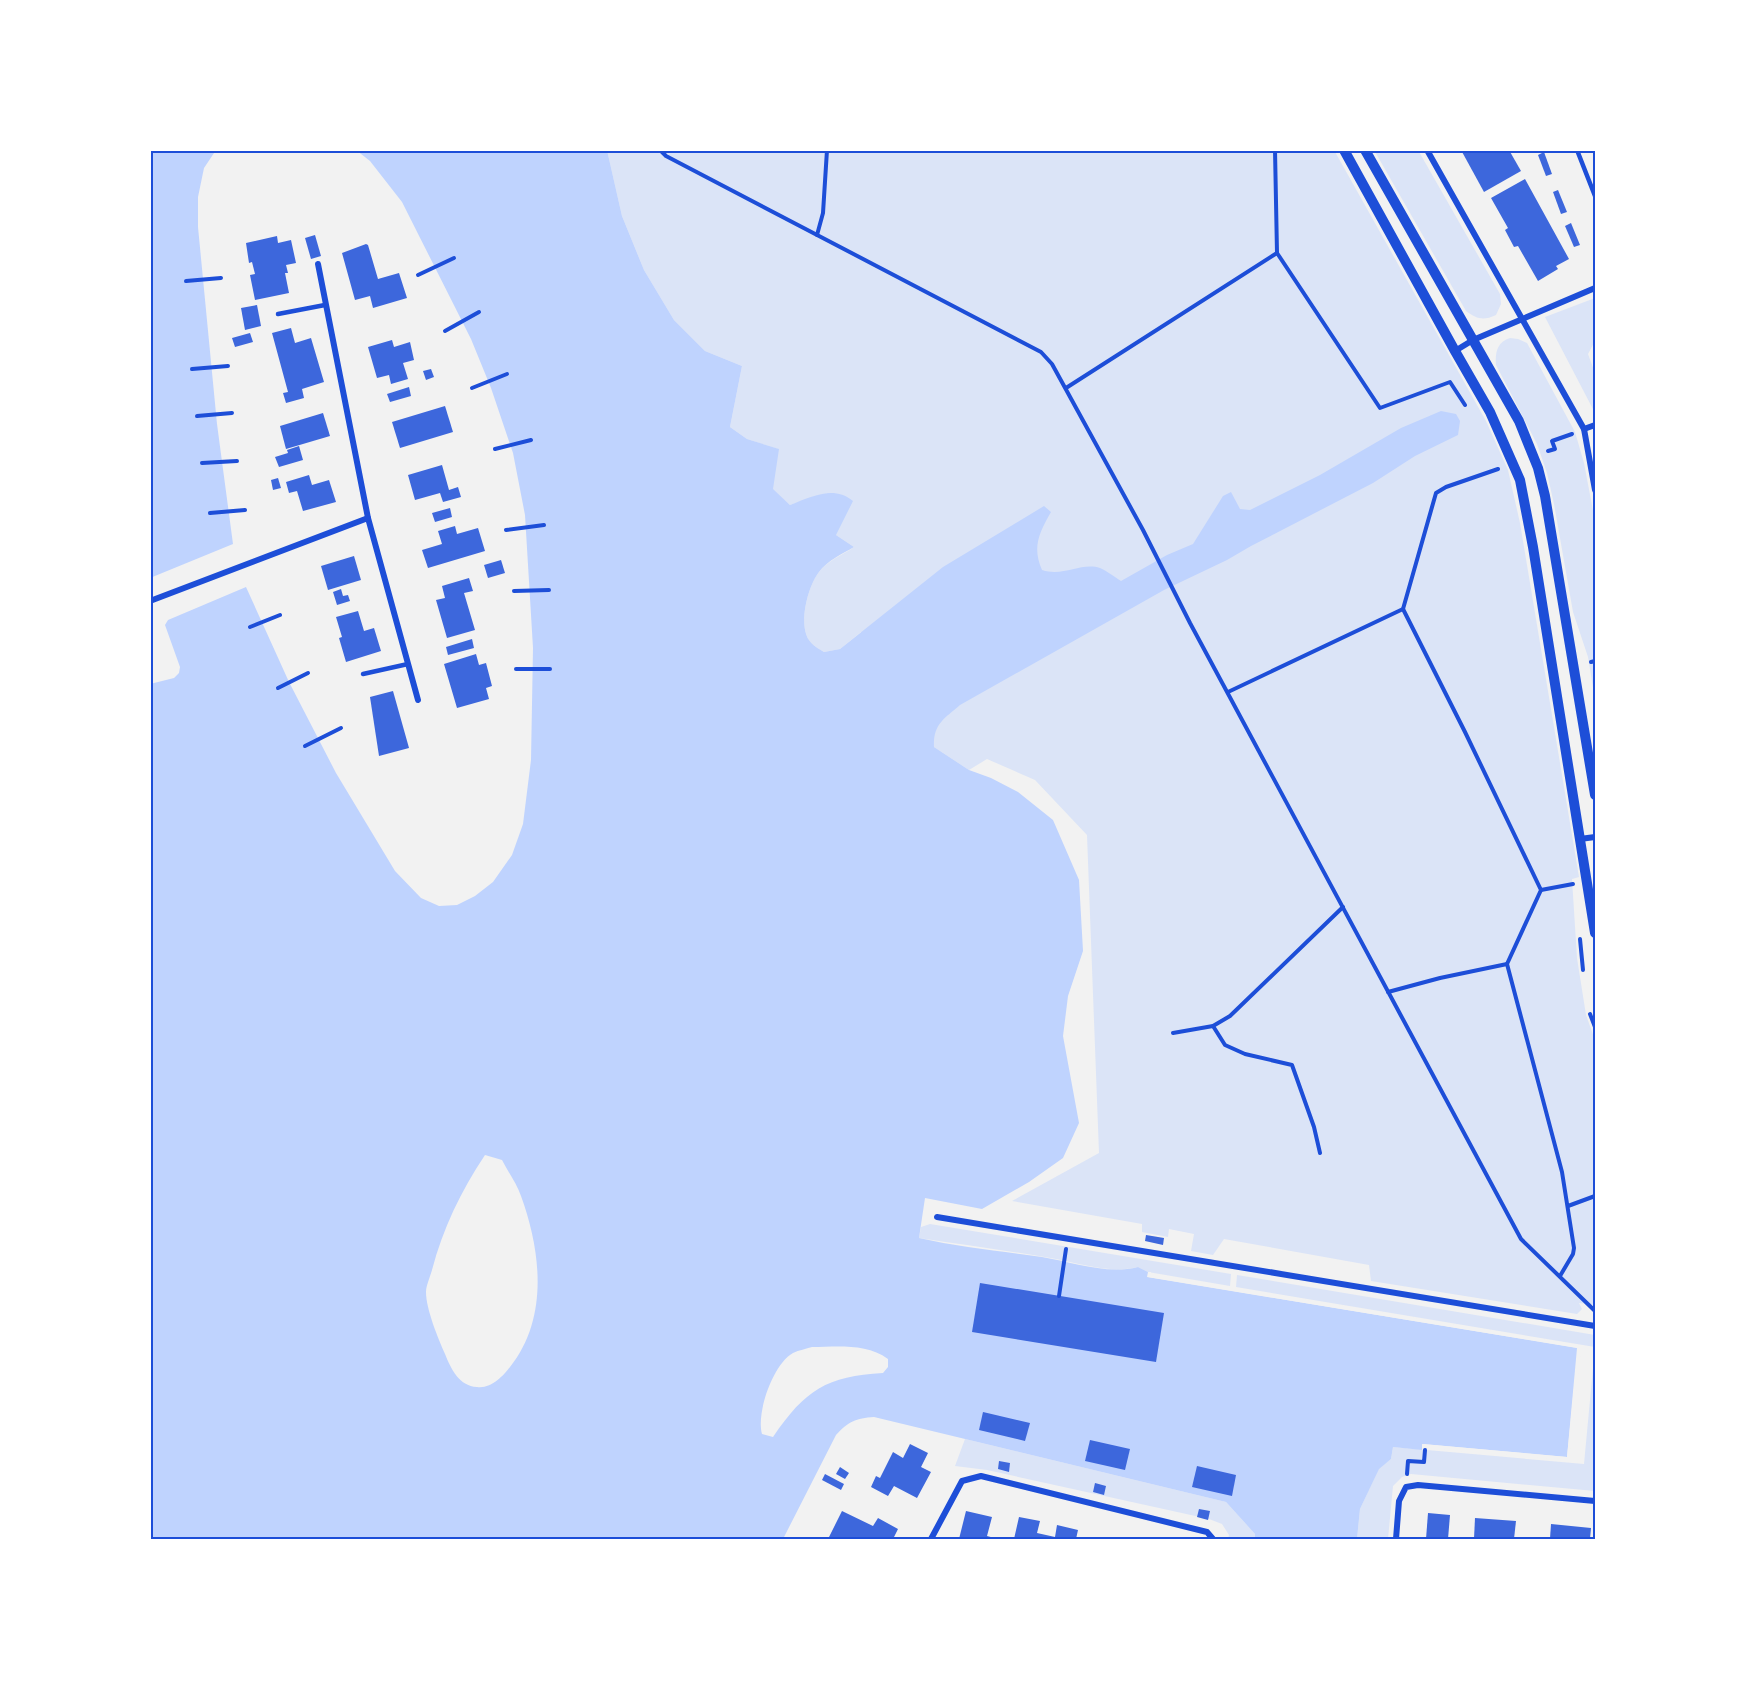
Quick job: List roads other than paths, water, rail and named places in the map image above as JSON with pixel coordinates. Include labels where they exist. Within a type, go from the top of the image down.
[{"type":"street","points":[[1344,150],[1490,411],[1520,480],[1533,547],[1595,933]]},
{"type":"street","points":[[1365,150],[1519,421],[1533,456],[1545,496],[1595,795]]},
{"type":"street","points":[[1427,150],[1584,429],[1595,490]]},
{"type":"street","points":[[318,264],[368,518],[418,700]]},
{"type":"street","points":[[1455,351],[1473,340],[1595,288]]},
{"type":"street","points":[[1584,429],[1595,425]]},
{"type":"street","points":[[150,601],[368,518]]},
{"type":"street","points":[[1580,839],[1595,837]]},
{"type":"street","points":[[937,1217],[1595,1326]]},
{"type":"street","points":[[930,1539],[962,1481],[981,1476],[1207,1532],[1213,1539]]},
{"type":"street","points":[[1396,1539],[1399,1501],[1406,1487],[1418,1485],[1595,1501]]},
{"type":"lane","points":[[1577,150],[1595,196]]},
{"type":"lane","points":[[278,315],[325,305]]},
{"type":"lane","points":[[363,674],[408,664]]},
{"type":"water","points":[[150,150],[216,150],[204,168],[198,197],[198,227],[217,424],[233,544],[150,578]]},
{"type":"water","points":[[356,150],[607,150],[622,216],[644,270],[674,320],[705,351],[742,366],[730,427],[747,439],[779,449],[773,489],[790,505],[830,493],[845,496],[853,501],[836,535],[854,547],[830,561],[819,572],[811,586],[804,615],[804,625],[809,640],[824,652],[840,649],[943,567],[1044,506],[1051,512],[1038,540],[1039,562],[1042,570],[1058,572],[1093,567],[1103,569],[1121,581],[1167,555],[1193,544],[1223,496],[1231,492],[1240,509],[1250,510],[1320,475],[1401,428],[1441,411],[1456,414],[1460,421],[1458,435],[1415,456],[1373,483],[1227,560],[1164,590],[960,705],[944,718],[938,727],[934,747],[969,770],[1018,792],[1053,820],[1079,880],[1083,951],[1068,996],[1063,1036],[1079,1123],[1063,1158],[1029,1182],[982,1209],[925,1198],[919,1238],[1042,1257],[1102,1269],[1138,1267],[1148,1272],[1148,1277],[1578,1348],[1567,1457],[1423,1444],[1422,1450],[1393,1447],[1391,1459],[1379,1469],[1360,1509],[1357,1539],[1255,1539],[1255,1534],[1226,1502],[874,1417],[862,1418],[853,1422],[836,1435],[783,1539],[150,1539],[150,684],[174,678],[179,673],[180,667],[165,625],[168,620],[246,587],[289,682],[336,773],[395,871],[421,898],[439,906],[457,905],[475,896],[493,882],[512,855],[523,824],[531,760],[533,648],[525,515],[513,453],[491,388],[471,339],[402,202],[370,161]],"holes":[[[485,1155],[502,1160],[519,1192],[533,1239],[538,1284],[531,1327],[522,1348],[500,1378],[487,1386],[477,1387],[465,1384],[456,1376],[450,1365],[433,1323],[426,1292],[436,1254],[447,1225],[468,1182]],[[812,1347],[851,1347],[870,1350],[888,1359],[888,1367],[883,1373],[847,1378],[819,1388],[796,1408],[773,1437],[762,1434],[764,1402],[779,1367],[793,1353]]]}]
